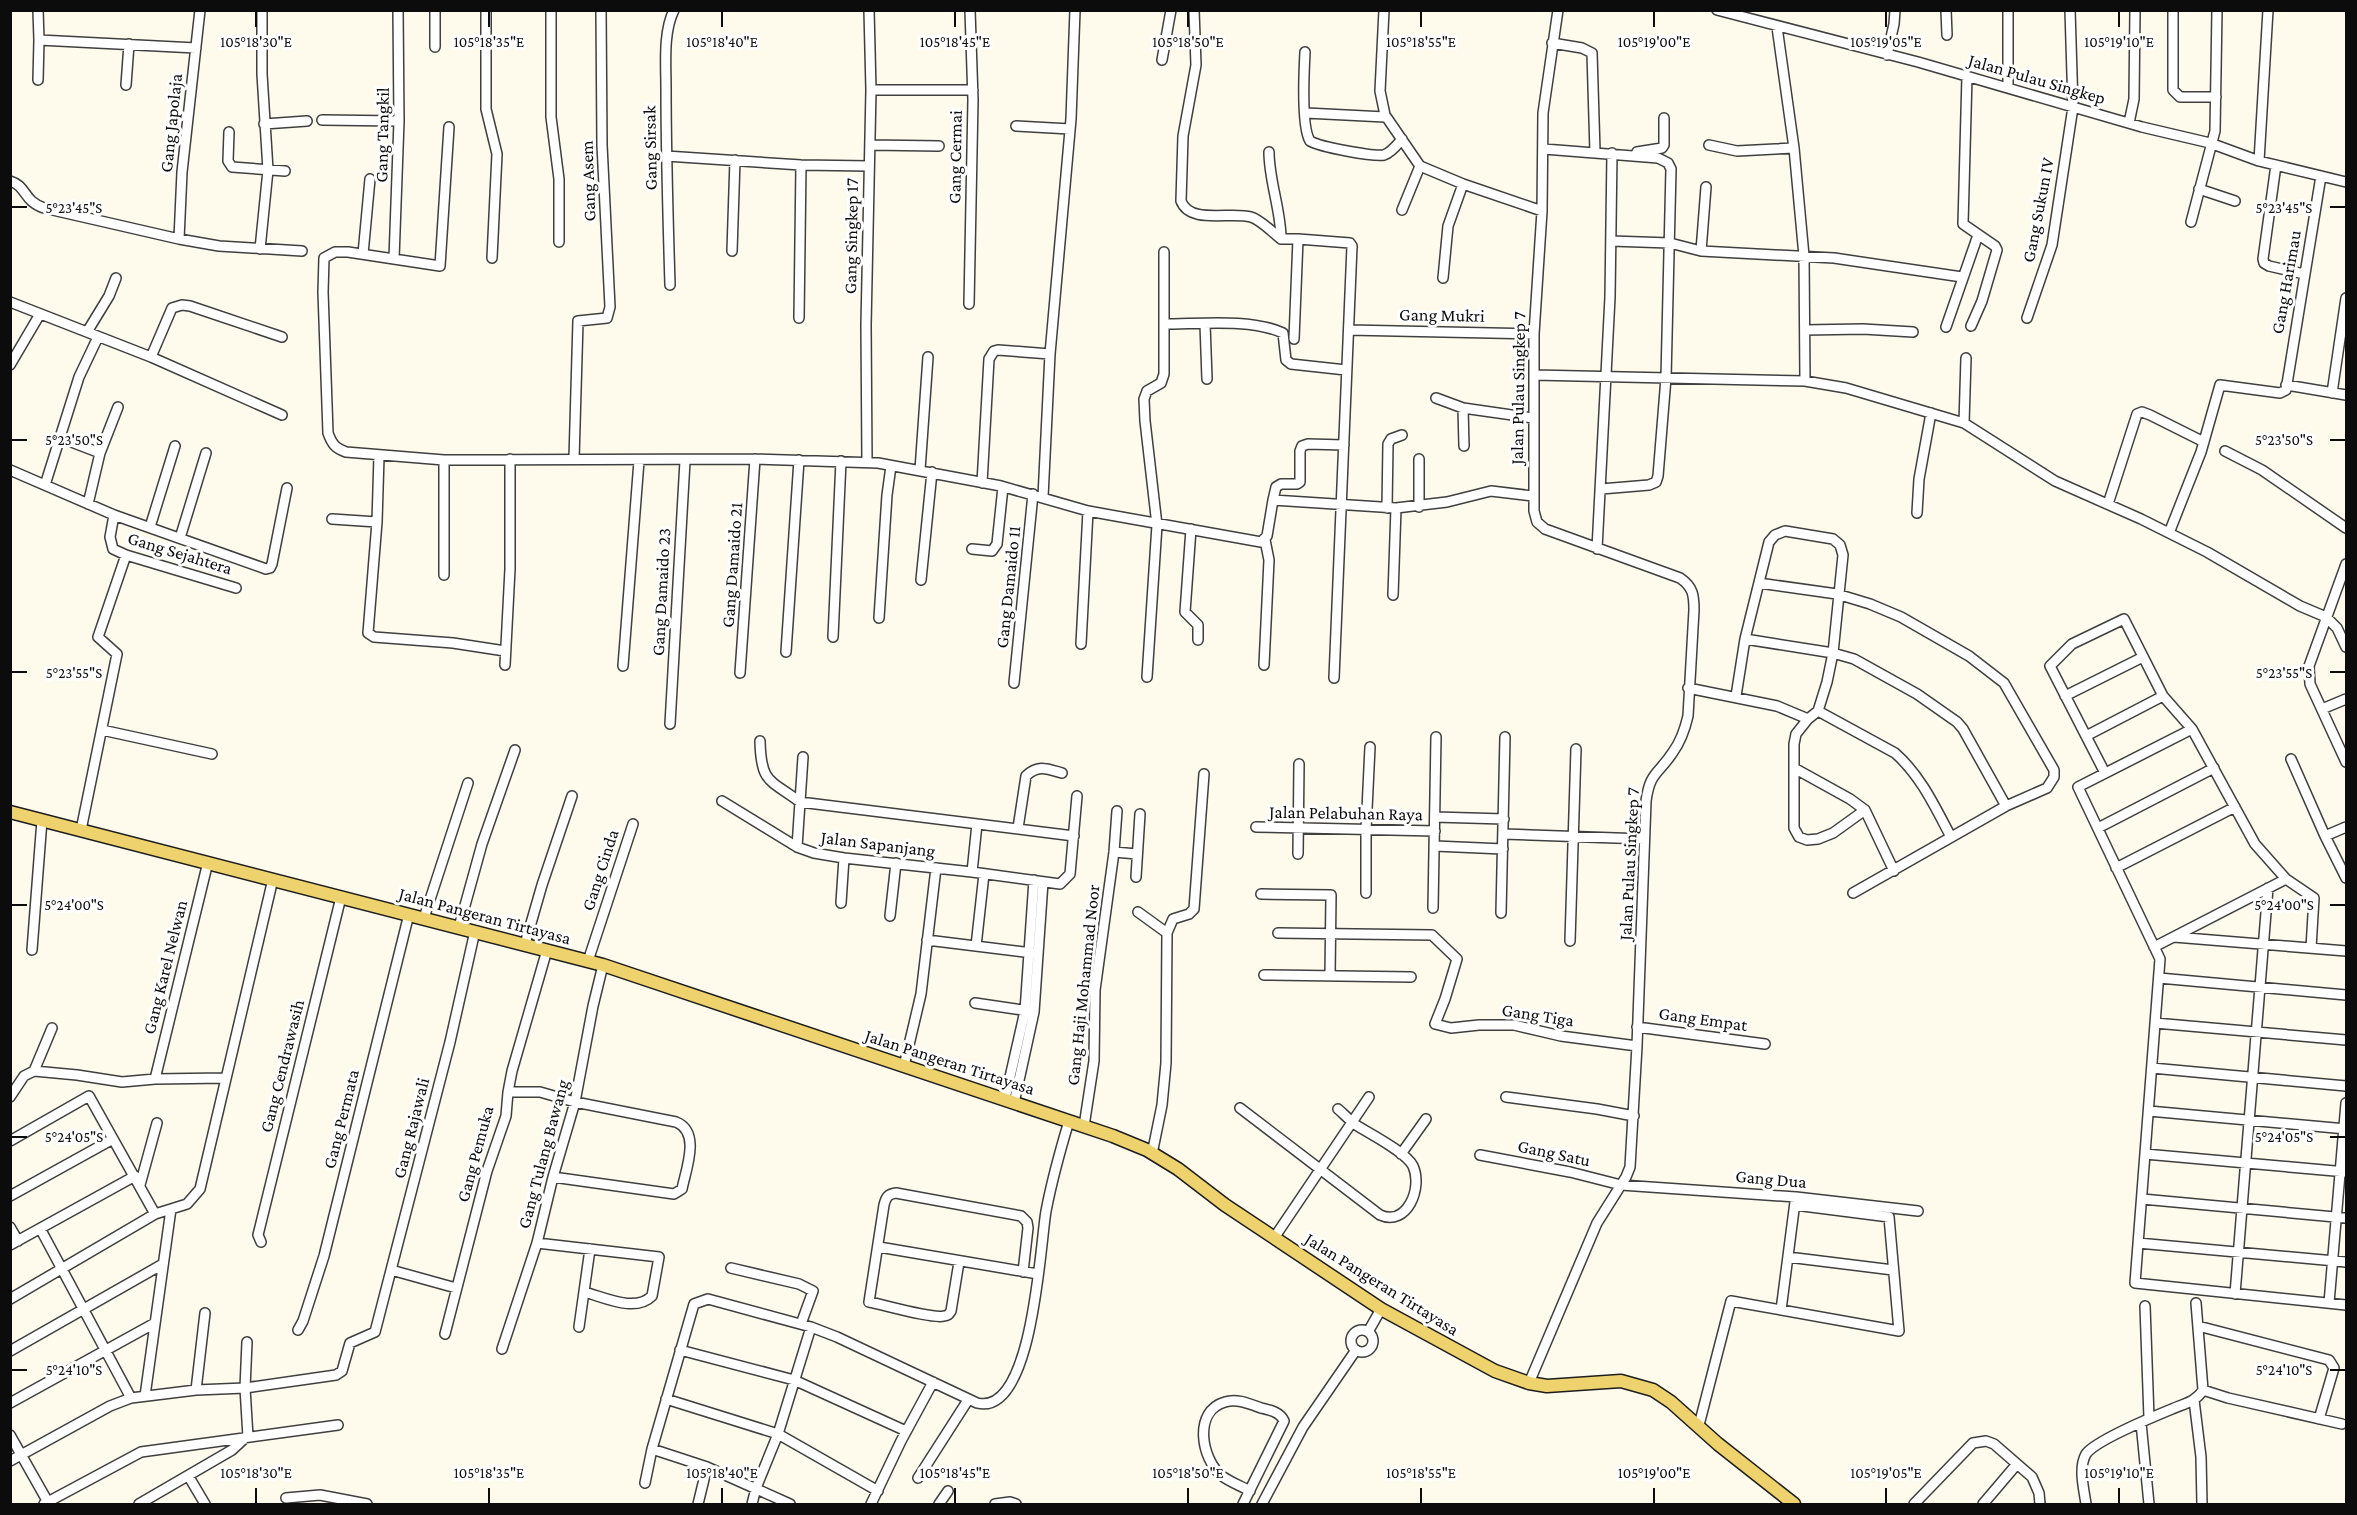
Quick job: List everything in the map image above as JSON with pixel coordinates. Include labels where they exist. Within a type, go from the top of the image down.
[{"type":"main road","name":"Jalan Pangeran Tirtayasa","points":[[10,812],[603,965],[1113,1136],[1178,1169],[1225,1205],[1381,1309],[1477,1362],[1529,1383],[1547,1386],[1621,1381],[1653,1390],[1794,1504]]},
{"type":"street","points":[[38,10],[38,80]]},
{"type":"street","name":"Gang Japolaja","points":[[179,239],[181,180],[200,10]]},
{"type":"street","points":[[260,249],[268,170],[264,124],[262,10]]},
{"type":"street","name":"Gang Tangkil","points":[[394,260],[399,121],[398,10]]},
{"type":"street","points":[[435,10],[435,47]]},
{"type":"street","points":[[486,10],[486,109],[496,154],[492,258]]},
{"type":"street","name":"Gang Asem","points":[[551,10],[551,117],[559,179],[559,242]]},
{"type":"street","name":"Gang Asem","points":[[574,459],[578,321],[607,318],[610,307],[602,146],[601,10]]},
{"type":"street","name":"Gang Sirsak","points":[[670,285],[666,57],[669,23],[674,10]]},
{"type":"street","name":"Gang Singkep 17","points":[[867,462],[866,325],[871,90],[869,10]]},
{"type":"street","name":"Gang Cermai","points":[[969,304],[972,90],[970,10]]},
{"type":"street","name":"Gang Damaido 11","points":[[1014,683],[1038,495],[1070,129],[1075,10]]},
{"type":"street","points":[[1162,60],[1171,10]]},
{"type":"street","points":[[1194,10],[1196,65],[1183,136],[1181,201],[1184,208],[1189,212],[1248,216],[1256,219],[1281,239],[1347,242],[1352,246],[1334,678]]},
{"type":"street","points":[[1384,10],[1380,91],[1385,117],[1420,166],[1462,184],[1542,211]]},
{"type":"street","name":"Jalan Pulau Singkep 7","points":[[1529,1383],[1597,1223],[1630,1167],[1647,789],[1650,778],[1673,752],[1684,731],[1688,716],[1694,609],[1694,595],[1690,585],[1680,578],[1545,529],[1537,522],[1533,512],[1534,334],[1542,211],[1543,113],[1558,10]]},
{"type":"street","name":"Jalan Pulau Singkep","points":[[1717,10],[2210,143],[2259,161],[2346,182]]},
{"type":"street","points":[[1887,55],[1895,10]]},
{"type":"street","points":[[1946,10],[1947,35]]},
{"type":"street","points":[[2008,10],[2008,88]]},
{"type":"street","name":"Gang Sukun IV","points":[[2027,318],[2052,245],[2073,107],[2070,10]]},
{"type":"street","points":[[2129,123],[2134,99],[2135,10]]},
{"type":"street","points":[[2173,10],[2173,90],[2180,97],[2216,97]]},
{"type":"street","points":[[2191,222],[2215,131],[2217,10]]},
{"type":"street","points":[[2259,161],[2268,10]]},
{"type":"street","points":[[1777,27],[1794,148],[1804,256],[1805,381]]},
{"type":"street","points":[[39,40],[196,48]]},
{"type":"street","points":[[1552,43],[1582,48],[1592,53],[1595,152]]},
{"type":"street","points":[[126,85],[129,44]]},
{"type":"street","points":[[1305,52],[1304,85],[1307,137],[1310,141],[1323,147],[1382,155],[1393,149],[1402,139]]},
{"type":"street","points":[[1967,76],[1962,222],[1964,226],[1995,246],[1997,253],[1971,326]]},
{"type":"street","points":[[871,90],[972,90]]},
{"type":"street","points":[[1306,113],[1385,117]]},
{"type":"street","points":[[1625,154],[1662,148],[1666,138],[1665,118]]},
{"type":"street","points":[[322,120],[399,121]]},
{"type":"street","points":[[264,124],[307,121]]},
{"type":"street","points":[[1016,126],[1070,129]]},
{"type":"street","points":[[449,127],[440,266],[335,252],[324,258],[328,434],[337,449],[361,455],[444,460],[755,459],[867,462],[1003,486],[1088,511],[1157,525],[1261,542],[1265,540]]},
{"type":"street","points":[[229,132],[228,160],[232,167],[285,171]]},
{"type":"street","points":[[870,145],[939,146]]},
{"type":"street","points":[[1709,146],[1737,151],[1794,148]]},
{"type":"street","points":[[1544,149],[1658,158],[1670,165],[1666,378],[1658,476],[1656,482],[1649,485],[1601,489]]},
{"type":"street","points":[[1269,152],[1271,180],[1281,225],[1281,239]]},
{"type":"street","points":[[1597,549],[1607,376],[1612,153]]},
{"type":"street","points":[[666,156],[801,165],[869,166]]},
{"type":"street","points":[[732,251],[735,160]]},
{"type":"street","points":[[799,318],[801,165]]},
{"type":"street","points":[[2276,165],[2263,253],[2264,263],[2304,274]]},
{"type":"street","points":[[1402,210],[1420,166]]},
{"type":"street","name":"Gang Harimau","points":[[2285,389],[2321,176]]},
{"type":"street","points":[[363,254],[370,179]]},
{"type":"street","points":[[10,181],[22,187],[33,204],[179,239],[219,246],[302,251]]},
{"type":"street","points":[[1443,278],[1448,226],[1462,184]]},
{"type":"street","points":[[1701,251],[1706,187]]},
{"type":"street","points":[[2199,189],[2235,201]]},
{"type":"street","points":[[1946,327],[1978,235]]},
{"type":"street","points":[[1294,339],[1298,239]]},
{"type":"street","points":[[1611,241],[1670,243],[1701,251],[1834,258],[1962,277]]},
{"type":"street","points":[[1147,677],[1157,525],[1144,399],[1147,392],[1161,383],[1163,379],[1164,252]]},
{"type":"street","points":[[87,332],[109,296],[116,278]]},
{"type":"street","points":[[2332,393],[2346,298]]},
{"type":"street","points":[[10,302],[151,357],[282,415]]},
{"type":"street","points":[[151,357],[172,308],[176,305],[190,306],[282,337]]},
{"type":"street","points":[[10,365],[40,314]]},
{"type":"street","points":[[1164,324],[1245,325],[1274,329],[1283,333],[1286,360],[1291,364],[1346,370]]},
{"type":"street","points":[[1205,324],[1207,379]]},
{"type":"street","points":[[1805,330],[1863,329],[1913,332]]},
{"type":"street","name":"Gang Mukri","points":[[1349,330],[1534,334]]},
{"type":"street","points":[[45,485],[79,377],[98,337]]},
{"type":"street","points":[[982,483],[989,359],[999,350],[1050,354]]},
{"type":"street","points":[[920,470],[928,357]]},
{"type":"street","points":[[1964,423],[1966,358]]},
{"type":"street","points":[[1533,375],[1805,381],[1829,384],[1964,423],[2055,481],[2207,552],[2300,606],[2326,617],[2337,628],[2346,648]]},
{"type":"street","points":[[2169,533],[2204,441],[2220,385],[2346,395]]},
{"type":"street","points":[[1436,398],[1463,408],[1533,418]]},
{"type":"street","points":[[88,504],[100,453],[118,407]]},
{"type":"street","points":[[1463,408],[1464,446]]},
{"type":"street","points":[[2108,504],[2137,414],[2142,412],[2150,415],[2204,441]]},
{"type":"street","points":[[1917,513],[1921,466],[1931,413]]},
{"type":"street","points":[[1393,595],[1392,508],[1388,444],[1391,439],[1402,435]]},
{"type":"street","points":[[61,438],[100,453]]},
{"type":"street","points":[[1264,665],[1269,551],[1265,540],[1276,486],[1300,482],[1300,451],[1304,445],[1344,445]]},
{"type":"street","points":[[150,527],[174,446]]},
{"type":"street","points":[[2225,451],[2262,470],[2346,528]]},
{"type":"street","points":[[180,538],[206,453]]},
{"type":"street","points":[[379,456],[377,522],[368,633],[374,637],[453,643],[505,651]]},
{"type":"street","points":[[505,665],[510,569],[510,459]]},
{"type":"street","name":"Gang Damaido 21","points":[[740,674],[755,459]]},
{"type":"street","points":[[1419,459],[1419,507]]},
{"type":"street","points":[[444,460],[444,575]]},
{"type":"street","points":[[786,652],[799,460]]},
{"type":"street","points":[[623,666],[639,461]]},
{"type":"street","name":"Gang Damaido 23","points":[[670,724],[685,461]]},
{"type":"street","points":[[833,637],[836,523],[841,461]]},
{"type":"street","points":[[879,618],[891,466]]},
{"type":"street","points":[[10,470],[114,515],[258,567],[270,568],[287,488]]},
{"type":"street","points":[[921,580],[932,472]]},
{"type":"street","points":[[972,549],[992,551],[996,548],[1003,486]]},
{"type":"street","points":[[1273,500],[1392,508],[1419,507],[1491,491],[1533,496]]},
{"type":"street","points":[[1081,644],[1088,511]]},
{"type":"street","name":"Gang Sejahtera","points":[[114,515],[110,545],[113,549],[236,588]]},
{"type":"street","points":[[332,519],[377,522]]},
{"type":"street","points":[[1191,529],[1185,612],[1198,625],[1198,640]]},
{"type":"street","points":[[1736,696],[1745,639],[1769,542],[1775,535],[1785,531],[1833,539],[1840,545],[1843,555],[1837,594],[1833,653],[1818,711],[1796,734],[1792,814],[1794,828],[1799,837],[1807,840],[1833,833],[1865,810]]},
{"type":"street","points":[[1269,551],[1279,556]]},
{"type":"street","points":[[81,830],[117,654],[98,637],[126,555]]},
{"type":"street","points":[[2346,564],[2309,666],[2310,684],[2346,762]]},
{"type":"street","points":[[1759,583],[1837,594],[1901,617],[1969,656],[1994,673],[2004,683],[2054,770],[2054,777],[2047,788],[2006,806],[1853,893]]},
{"type":"street","points":[[2105,773],[2050,666],[2072,644],[2124,619],[2163,696],[2192,729],[2255,844],[2286,879],[2314,898],[2311,948]]},
{"type":"street","points":[[1745,639],[1833,653],[1854,659],[1892,679],[1957,722],[2006,806]]},
{"type":"street","points":[[2065,696],[2144,657]]},
{"type":"street","points":[[1688,688],[1736,696],[1788,709],[1808,719]]},
{"type":"street","points":[[2086,736],[2163,696]]},
{"type":"street","points":[[2322,709],[2346,699]]},
{"type":"street","points":[[1818,711],[1895,753],[1905,762],[1921,781],[1951,837]]},
{"type":"street","points":[[2192,729],[2078,787],[2160,959],[2135,1283],[2346,1305]]},
{"type":"street","points":[[102,730],[212,754]]},
{"type":"street","points":[[1433,908],[1436,737]]},
{"type":"street","points":[[1501,913],[1506,737]]},
{"type":"street","points":[[760,741],[761,769],[765,776],[800,802],[1074,836]]},
{"type":"street","points":[[1366,893],[1370,747]]},
{"type":"street","points":[[1570,941],[1576,749]]},
{"type":"street","points":[[459,927],[482,844],[515,750]]},
{"type":"street","points":[[796,847],[803,758]]},
{"type":"street","points":[[2290,759],[2346,878]]},
{"type":"street","points":[[1298,854],[1299,764]]},
{"type":"street","points":[[1018,828],[1026,776],[1032,770],[1040,768],[1062,773]]},
{"type":"street","points":[[1794,768],[1850,799],[1865,810],[1894,871]]},
{"type":"street","points":[[2097,828],[2214,768]]},
{"type":"street","points":[[1152,1154],[1162,1105],[1166,1063],[1167,933],[1173,919],[1189,914],[1194,909],[1204,774]]},
{"type":"street","points":[[424,918],[468,783]]},
{"type":"street","points":[[525,944],[572,796]]},
{"type":"street","points":[[1009,1101],[1029,1011],[1038,881],[1060,884],[1070,874],[1077,796]]},
{"type":"street","name":"Jalan Sapanjang","points":[[722,801],[796,847],[814,853],[1038,881]]},
{"type":"street","points":[[2116,868],[2235,807]]},
{"type":"street","name":"Gang Haji Mohammad Noor","points":[[1084,1126],[1094,1061],[1095,990],[1114,852],[1117,811]]},
{"type":"street","points":[[1136,877],[1140,814]]},
{"type":"street","name":"Jalan Pelabuhan Raya","points":[[1435,817],[1504,819]]},
{"type":"street","points":[[32,950],[42,820]]},
{"type":"street","name":"Gang Cinda","points":[[588,961],[633,824]]},
{"type":"street","points":[[972,872],[977,824]]},
{"type":"street","name":"Jalan Pelabuhan Raya","points":[[1256,827],[1435,831]]},
{"type":"street","points":[[2325,836],[2346,827]]},
{"type":"street","points":[[1504,834],[1644,839]]},
{"type":"street","name":"Jalan Pelabuhan Raya","points":[[1435,846],[1503,849]]},
{"type":"street","points":[[1114,852],[1137,854]]},
{"type":"street","points":[[841,903],[844,858]]},
{"type":"street","name":"Gang Karel Nelwan","points":[[155,1079],[208,862]]},
{"type":"street","points":[[890,916],[896,863]]},
{"type":"street","points":[[904,1066],[921,994],[936,868]]},
{"type":"street","points":[[976,946],[984,874]]},
{"type":"street","points":[[10,1299],[155,1214],[187,1204],[200,1189],[273,879]]},
{"type":"street","points":[[2154,946],[2286,879]]},
{"type":"street","points":[[2235,1294],[2268,888]]},
{"type":"street","points":[[1261,894],[1331,895],[1330,976]]},
{"type":"street","name":"Gang Cendrawasih","points":[[261,1242],[258,1235],[341,897]]},
{"type":"street","points":[[1138,912],[1167,933]]},
{"type":"street","name":"Gang Permata","points":[[298,1330],[324,1256],[409,914]]},
{"type":"street","name":"Gang Rajawali","points":[[245,1388],[336,1376],[342,1371],[350,1343],[375,1332],[455,1021],[475,931]]},
{"type":"street","points":[[1278,933],[1330,934]]},
{"type":"street","name":"Gang Tiga","points":[[1330,934],[1432,935],[1456,959],[1445,999],[1435,1024],[1451,1028],[1514,1025],[1561,1036],[1637,1046]]},
{"type":"street","points":[[2174,936],[2346,951]]},
{"type":"street","points":[[927,939],[1033,953]]},
{"type":"street","name":"Gang Pemuka","points":[[445,1334],[487,1171],[506,1116],[508,1092],[533,993],[547,950]]},
{"type":"street","name":"Gang Tulang Bawang","points":[[502,1348],[537,1243],[575,1102],[603,965]]},
{"type":"street","points":[[1264,975],[1411,977]]},
{"type":"street","points":[[2159,978],[2346,995]]},
{"type":"street","points":[[975,1003],[1029,1011]]},
{"type":"street","points":[[2155,1023],[2346,1040]]},
{"type":"street","name":"Gang Empat","points":[[1638,1027],[1765,1044]]},
{"type":"street","points":[[34,1071],[52,1028]]},
{"type":"street","points":[[2152,1068],[2346,1086]]},
{"type":"street","points":[[10,1097],[24,1076],[34,1071],[122,1082],[225,1078]]},
{"type":"street","points":[[508,1092],[540,1092],[575,1102],[682,1125],[690,1135],[690,1152],[682,1189],[674,1194],[553,1177]]},
{"type":"street","points":[[10,1141],[89,1096],[155,1214]]},
{"type":"street","points":[[1274,1238],[1369,1097]]},
{"type":"street","points":[[1506,1097],[1634,1116]]},
{"type":"street","points":[[2329,1303],[2332,1261],[2341,1218],[2346,1103]]},
{"type":"street","points":[[1239,1108],[1380,1215],[1397,1218],[1414,1197],[1413,1166],[1401,1154],[1353,1123],[1338,1109]]},
{"type":"street","points":[[2149,1111],[2345,1129]]},
{"type":"street","points":[[1401,1154],[1426,1119]]},
{"type":"street","points":[[645,1483],[652,1449],[694,1304],[701,1300],[708,1299],[811,1327],[969,1400],[984,1405],[995,1403],[1004,1395],[1014,1378],[1028,1339],[1052,1177],[1070,1121]]},
{"type":"street","points":[[10,1227],[14,1243],[137,1180],[157,1123]]},
{"type":"street","points":[[10,1196],[113,1139]]},
{"type":"street","points":[[2145,1154],[2343,1172]]},
{"type":"street","name":"Gang Satu","points":[[1480,1155],[1570,1172],[1621,1185]]},
{"type":"street","name":"Gang Dua","points":[[1621,1185],[1918,1211]]},
{"type":"street","points":[[959,1262],[951,1311],[944,1317],[869,1302],[886,1198],[890,1194],[896,1193],[1021,1216],[1027,1222],[1028,1228],[1023,1272]]},
{"type":"street","points":[[2142,1199],[2341,1218]]},
{"type":"street","points":[[1699,1425],[1731,1302],[1899,1331],[1889,1217],[1796,1201],[1781,1310]]},
{"type":"street","points":[[145,1396],[171,1209]]},
{"type":"street","points":[[41,1230],[131,1398]]},
{"type":"street","points":[[537,1243],[659,1257],[652,1296],[642,1304],[623,1303],[584,1292]]},
{"type":"street","points":[[2138,1243],[2346,1262]]},
{"type":"street","points":[[879,1247],[1038,1274]]},
{"type":"street","points":[[579,1327],[590,1249]]},
{"type":"street","points":[[1788,1257],[1893,1270]]},
{"type":"street","points":[[10,1351],[163,1264]]},
{"type":"street","points":[[731,1268],[799,1284],[813,1291],[801,1324]]},
{"type":"street","points":[[391,1270],[456,1288]]},
{"type":"street","points":[[2086,1504],[2082,1478],[2083,1463],[2087,1454],[2098,1445],[2145,1421],[2194,1400],[2202,1390],[2196,1303]]},
{"type":"street","points":[[2145,1306],[2145,1421],[2149,1504]]},
{"type":"street","points":[[1368,1332],[1381,1309]]},
{"type":"street","points":[[196,1390],[205,1313]]},
{"type":"street","points":[[10,1403],[155,1323]]},
{"type":"street","points":[[2198,1326],[2329,1360],[2334,1368],[2333,1376],[2319,1419]]},
{"type":"street","points":[[752,1504],[756,1488],[778,1434],[811,1327]]},
{"type":"street","points":[[1359,1330],[1368,1332],[1372,1338],[1371,1346],[1364,1351],[1356,1350],[1351,1343],[1353,1335],[1359,1330]]},
{"type":"street","points":[[246,1438],[247,1342]]},
{"type":"street","points":[[680,1350],[794,1380],[906,1431]]},
{"type":"street","points":[[1262,1504],[1303,1427],[1356,1350]]},
{"type":"street","points":[[871,1504],[906,1431],[933,1382]]},
{"type":"street","points":[[10,1461],[110,1406],[131,1398],[196,1390],[245,1388]]},
{"type":"street","points":[[2202,1390],[2342,1424]]},
{"type":"street","points":[[666,1399],[778,1434],[878,1491]]},
{"type":"street","points":[[918,1478],[969,1400]]},
{"type":"street","points":[[1243,1504],[1250,1491],[1284,1421],[1279,1414],[1250,1404],[1234,1400],[1222,1402],[1214,1409],[1205,1423],[1203,1443],[1207,1454],[1221,1475],[1250,1491]]},
{"type":"street","points":[[2194,1400],[2201,1457],[2202,1504]]},
{"type":"street","points":[[10,1435],[47,1504],[141,1452],[338,1425]]},
{"type":"street","points":[[139,1504],[152,1501],[232,1450],[246,1438]]},
{"type":"street","points":[[1914,1504],[1973,1443],[1986,1441],[1994,1444],[2032,1477],[2039,1493],[2040,1504]]},
{"type":"street","points":[[652,1449],[707,1467],[790,1504]]},
{"type":"street","points":[[1983,1504],[2017,1464]]},
{"type":"street","points":[[698,1504],[707,1467]]},
{"type":"street","points":[[189,1477],[206,1504]]},
{"type":"street","points":[[939,1504],[948,1491]]},
{"type":"street","points":[[286,1498],[320,1495],[332,1501],[367,1504]]},
{"type":"street","points":[[995,1504],[1010,1502],[1016,1504]]}]
